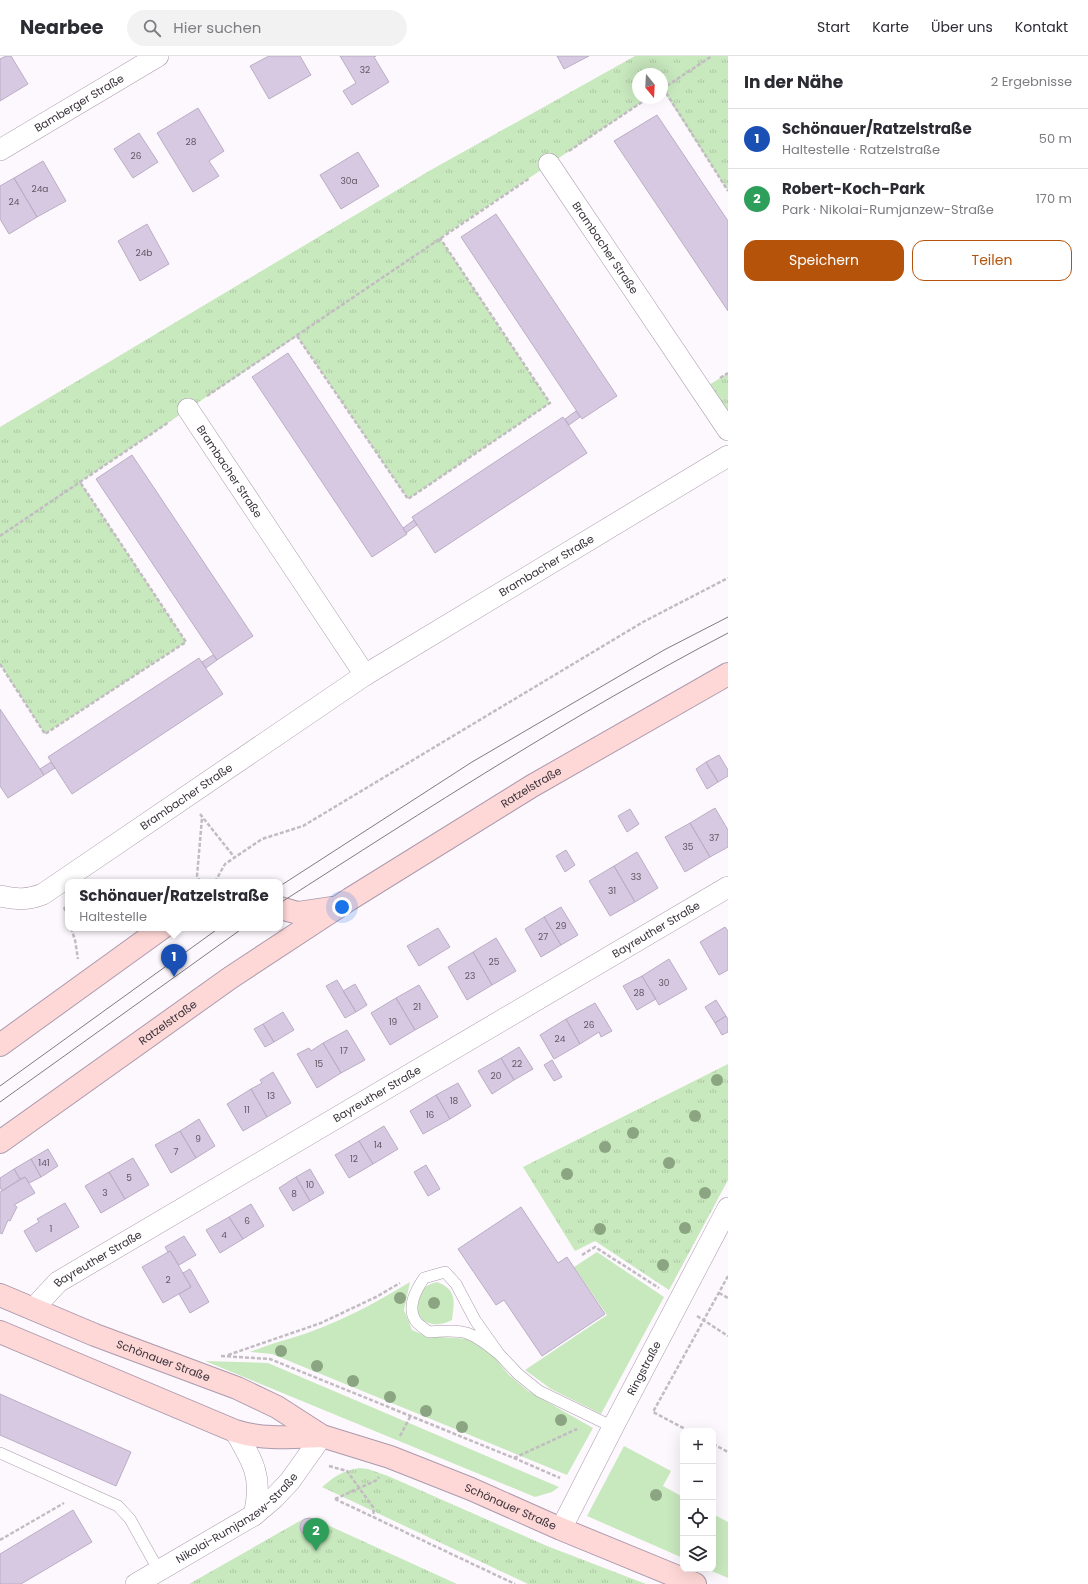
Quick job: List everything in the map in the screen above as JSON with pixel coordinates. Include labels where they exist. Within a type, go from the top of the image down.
[{"type":"main road","name":"Ratzelstraße","points":[[0,1142],[230,978],[337,907],[532,786],[728,674]]},
{"type":"main road","name":"Ratzelstraße","points":[[283,909],[298,913],[337,907]]},
{"type":"main road","points":[[0,1045],[158,931]]},
{"type":"main road","name":"Schönauer Straße","points":[[0,1295],[102,1338],[243,1391],[277,1408],[322,1436],[404,1463],[471,1489],[561,1529],[696,1584]]},
{"type":"main road","name":"Schönauer Straße","points":[[0,1332],[250,1436],[274,1438],[322,1436]]},
{"type":"street","name":"Bamberger Straße","points":[[0,150],[158,56]]},
{"type":"street","name":"Brambacher Straße","points":[[549,164],[728,430]]},
{"type":"street","name":"Brambacher Straße","points":[[188,409],[365,675]]},
{"type":"street","name":"Brambacher Straße","points":[[0,896],[21,900],[43,894],[365,675],[728,456]]},
{"type":"street","name":"Bayreuther Straße","points":[[33,1309],[58,1282],[728,887]]},
{"type":"street","name":"Ringstraße","points":[[561,1529],[728,1208]]},
{"type":"street","points":[[235,1431],[255,1467],[258,1484],[258,1499],[254,1515]]},
{"type":"street","name":"Nikolai-Rumjanzew-Straße","points":[[136,1584],[254,1515],[274,1498],[290,1481],[322,1436]]},
{"type":"lane","points":[[499,1354],[475,1320],[456,1284],[445,1272],[424,1278],[417,1289],[412,1304],[415,1320],[429,1332],[466,1332],[482,1340],[499,1354],[518,1374],[539,1391],[613,1427]]},
{"type":"lane","points":[[0,1454],[110,1501],[126,1512],[159,1571]]},
{"type":"path","points":[[668,85],[712,56]]},
{"type":"path","points":[[668,98],[728,191]]},
{"type":"path","points":[[0,536],[639,104]]},
{"type":"path","points":[[297,336],[408,499],[543,408],[550,403],[440,238]]},
{"type":"path","points":[[0,664],[45,734],[186,642],[80,482]]},
{"type":"path","points":[[217,879],[225,864],[262,839],[303,826],[643,622],[728,578]]},
{"type":"path","points":[[187,796],[235,858]]},
{"type":"path","points":[[198,879],[197,876],[202,817]]},
{"type":"path","points":[[72,931],[75,940],[82,985]]},
{"type":"path","points":[[582,1255],[595,1247],[662,1290]]},
{"type":"path","points":[[682,1428],[653,1412],[728,1276]]},
{"type":"path","points":[[226,1356],[321,1324],[376,1297],[402,1281]]},
{"type":"path","points":[[719,1293],[728,1298]]},
{"type":"path","points":[[711,1325],[728,1336]]},
{"type":"path","points":[[218,1356],[270,1358],[514,1458],[583,1488]]},
{"type":"path","points":[[716,1446],[728,1452]]},
{"type":"path","points":[[0,1540],[77,1495],[80,1488]]},
{"type":"path","points":[[334,1499],[514,1584]]},
{"type":"green space","points":[[635,56],[728,56],[728,191],[668,98],[668,68],[632,68],[632,104],[639,104],[440,238],[550,403],[408,499],[297,336],[80,482],[186,642],[45,734],[0,664],[0,427],[429,171]]},
{"type":"green space","points":[[728,373],[728,430],[701,390]]},
{"type":"green space","points":[[728,1064],[728,1180],[669,1290],[595,1241],[575,1251],[523,1167]]},
{"type":"green space","points":[[597,1252],[664,1297],[601,1414],[551,1389],[525,1370],[607,1315],[574,1267]]},
{"type":"green space","points":[[410,1282],[404,1310],[412,1330],[426,1336],[469,1339],[488,1350],[509,1375],[528,1391],[593,1428],[567,1475],[272,1354],[250,1352],[314,1331],[389,1295]]},
{"type":"green space","points":[[437,1282],[444,1285],[452,1293],[454,1302],[452,1320],[439,1324],[429,1323],[422,1318],[417,1311],[416,1303],[419,1294],[426,1287]]},
{"type":"green space","points":[[205,1361],[268,1363],[559,1487],[552,1492],[535,1497]]},
{"type":"green space","points":[[624,1446],[671,1471],[663,1486],[680,1495],[680,1557],[587,1516]]},
{"type":"green space","points":[[359,1468],[368,1469],[388,1476],[547,1546],[646,1584],[528,1584],[322,1487],[339,1474]]},
{"type":"green space","points":[[716,1516],[728,1522],[728,1578],[714,1572],[716,1572]]},
{"type":"green space","points":[[305,1518],[312,1518],[457,1584],[189,1584]]},
{"type":"building","points":[[6,56],[11,56],[28,84],[0,101],[0,59]]},
{"type":"building","points":[[269,56],[300,56],[311,75],[269,99],[250,66]]},
{"type":"building","points":[[340,56],[376,56],[374,57],[389,82],[352,105],[343,91],[356,83]]},
{"type":"building","points":[[557,56],[589,56],[564,69]]},
{"type":"building","points":[[198,108],[224,151],[209,161],[219,176],[193,192],[157,133]]},
{"type":"building","points":[[657,115],[728,221],[728,311],[614,141]]},
{"type":"building","points":[[139,133],[158,162],[133,178],[114,149]]},
{"type":"building","points":[[358,152],[379,186],[341,209],[320,175]]},
{"type":"building","points":[[43,161],[66,201],[37,217],[14,178]]},
{"type":"building","points":[[14,178],[37,217],[9,234],[0,219],[0,186]]},
{"type":"building","points":[[496,214],[617,396],[582,419],[461,237]]},
{"type":"building","points":[[147,224],[169,264],[140,281],[118,241]]},
{"type":"building","points":[[288,353],[407,534],[372,557],[252,377]]},
{"type":"building","points":[[576,411],[580,417],[569,425],[565,419]]},
{"type":"building","points":[[563,417],[587,453],[435,553],[412,517]]},
{"type":"building","points":[[132,455],[253,636],[217,660],[96,479]]},
{"type":"building","points":[[414,520],[417,525],[406,533],[403,528]]},
{"type":"building","points":[[213,655],[217,660],[206,668],[202,662]]},
{"type":"building","points":[[199,658],[223,694],[72,794],[48,757]]},
{"type":"building","points":[[0,709],[44,775],[8,798],[0,786]]},
{"type":"building","points":[[719,755],[728,770],[728,776],[718,782],[706,762]]},
{"type":"building","points":[[51,762],[55,768],[44,775],[40,769]]},
{"type":"building","points":[[706,762],[718,782],[707,789],[696,769]]},
{"type":"building","points":[[715,808],[728,830],[728,847],[710,857],[690,823]]},
{"type":"building","points":[[630,809],[639,824],[627,832],[618,816]]},
{"type":"building","points":[[690,823],[710,857],[685,872],[665,837]]},
{"type":"building","points":[[566,850],[575,865],[565,872],[556,856]]},
{"type":"building","points":[[637,852],[658,888],[635,902],[614,866]]},
{"type":"building","points":[[614,866],[635,902],[610,916],[589,881]]},
{"type":"building","points":[[561,907],[578,935],[561,945],[544,917]]},
{"type":"building","points":[[544,917],[561,945],[541,957],[525,929]]},
{"type":"building","points":[[725,927],[728,931],[728,970],[719,975],[700,942]]},
{"type":"building","points":[[438,928],[450,947],[419,966],[407,946]]},
{"type":"building","points":[[496,938],[516,971],[492,985],[473,952]]},
{"type":"building","points":[[473,952],[492,985],[467,1000],[448,967]]},
{"type":"building","points":[[669,959],[687,989],[659,1005],[642,976]]},
{"type":"building","points":[[642,976],[656,999],[637,1010],[623,986]]},
{"type":"building","points":[[337,980],[356,1012],[345,1018],[326,986]]},
{"type":"building","points":[[355,984],[367,1005],[356,1012],[343,991]]},
{"type":"building","points":[[419,985],[438,1017],[415,1030],[396,998]]},
{"type":"building","points":[[396,998],[415,1030],[390,1045],[371,1013]]},
{"type":"building","points":[[716,1000],[726,1016],[715,1023],[705,1007]]},
{"type":"building","points":[[595,1003],[612,1031],[601,1037],[599,1032],[580,1044],[566,1019]]},
{"type":"building","points":[[283,1012],[294,1030],[274,1042],[263,1024]]},
{"type":"building","points":[[726,1016],[728,1019],[728,1032],[722,1035],[715,1023]]},
{"type":"building","points":[[566,1019],[580,1044],[554,1059],[540,1035]]},
{"type":"building","points":[[263,1024],[274,1042],[265,1047],[254,1029]]},
{"type":"building","points":[[347,1030],[365,1060],[341,1073],[323,1043]]},
{"type":"building","points":[[323,1043],[341,1073],[317,1088],[297,1054],[309,1048],[311,1051]]},
{"type":"building","points":[[519,1047],[533,1069],[514,1080],[501,1058]]},
{"type":"building","points":[[501,1058],[514,1080],[492,1094],[478,1071]]},
{"type":"building","points":[[552,1060],[562,1077],[554,1081],[544,1065]]},
{"type":"building","points":[[273,1072],[291,1103],[267,1117],[251,1089],[262,1083],[260,1080]]},
{"type":"building","points":[[458,1083],[471,1106],[450,1119],[436,1095]]},
{"type":"building","points":[[251,1089],[267,1117],[243,1131],[227,1104]]},
{"type":"building","points":[[436,1095],[450,1119],[423,1134],[410,1111]]},
{"type":"building","points":[[199,1119],[215,1146],[196,1158],[180,1131]]},
{"type":"building","points":[[384,1126],[398,1149],[373,1164],[359,1141]]},
{"type":"building","points":[[180,1131],[196,1158],[171,1173],[155,1145]]},
{"type":"building","points":[[359,1141],[373,1164],[349,1178],[335,1155]]},
{"type":"building","points":[[48,1149],[58,1166],[41,1177],[31,1159]]},
{"type":"building","points":[[133,1158],[149,1185],[125,1199],[109,1172]]},
{"type":"building","points":[[31,1159],[41,1177],[29,1183],[25,1177],[20,1179],[14,1169]]},
{"type":"building","points":[[426,1165],[440,1189],[428,1196],[414,1172]]},
{"type":"building","points":[[14,1169],[20,1179],[2,1191],[0,1187],[0,1178]]},
{"type":"building","points":[[310,1169],[324,1193],[310,1201],[296,1177]]},
{"type":"building","points":[[109,1172],[125,1199],[101,1213],[85,1186]]},
{"type":"building","points":[[25,1177],[35,1193],[14,1205],[17,1207],[10,1221],[8,1220],[2,1234],[0,1233],[0,1192]]},
{"type":"building","points":[[296,1177],[310,1201],[293,1211],[279,1188]]},
{"type":"building","points":[[65,1203],[79,1227],[36,1252],[24,1231],[39,1222],[37,1219]]},
{"type":"building","points":[[251,1204],[264,1226],[243,1239],[229,1217]]},
{"type":"building","points":[[521,1207],[558,1263],[567,1257],[605,1314],[542,1356],[504,1300],[496,1305],[458,1249]]},
{"type":"building","points":[[229,1217],[243,1239],[220,1253],[206,1230]]},
{"type":"building","points":[[184,1236],[196,1255],[179,1265],[170,1251],[168,1252],[165,1247]]},
{"type":"building","points":[[170,1251],[191,1287],[163,1303],[142,1267]]},
{"type":"building","points":[[190,1269],[209,1302],[190,1313],[179,1294],[191,1287],[183,1273]]},
{"type":"building","points":[[0,1394],[131,1452],[116,1486],[0,1435]]},
{"type":"building","points":[[73,1510],[92,1542],[21,1584],[0,1584],[0,1554]]},
{"type":"building","points":[[305,1518],[313,1518],[318,1523],[316,1534],[313,1536],[305,1536],[300,1531],[300,1523]]},
{"type":"tram line","points":[[283,884],[472,762],[664,650],[728,617]]},
{"type":"tram line","points":[[283,901],[557,729],[613,696],[728,633]]},
{"type":"tram line","points":[[0,1086],[215,931]]},
{"type":"tram line","points":[[0,1102],[239,931]]},
{"type":"place","name":"Schönauer/Ratzelstraße","points":[[174,977]]},
{"type":"place","name":"Robert-Koch-Park","points":[[316,1551]]}]
